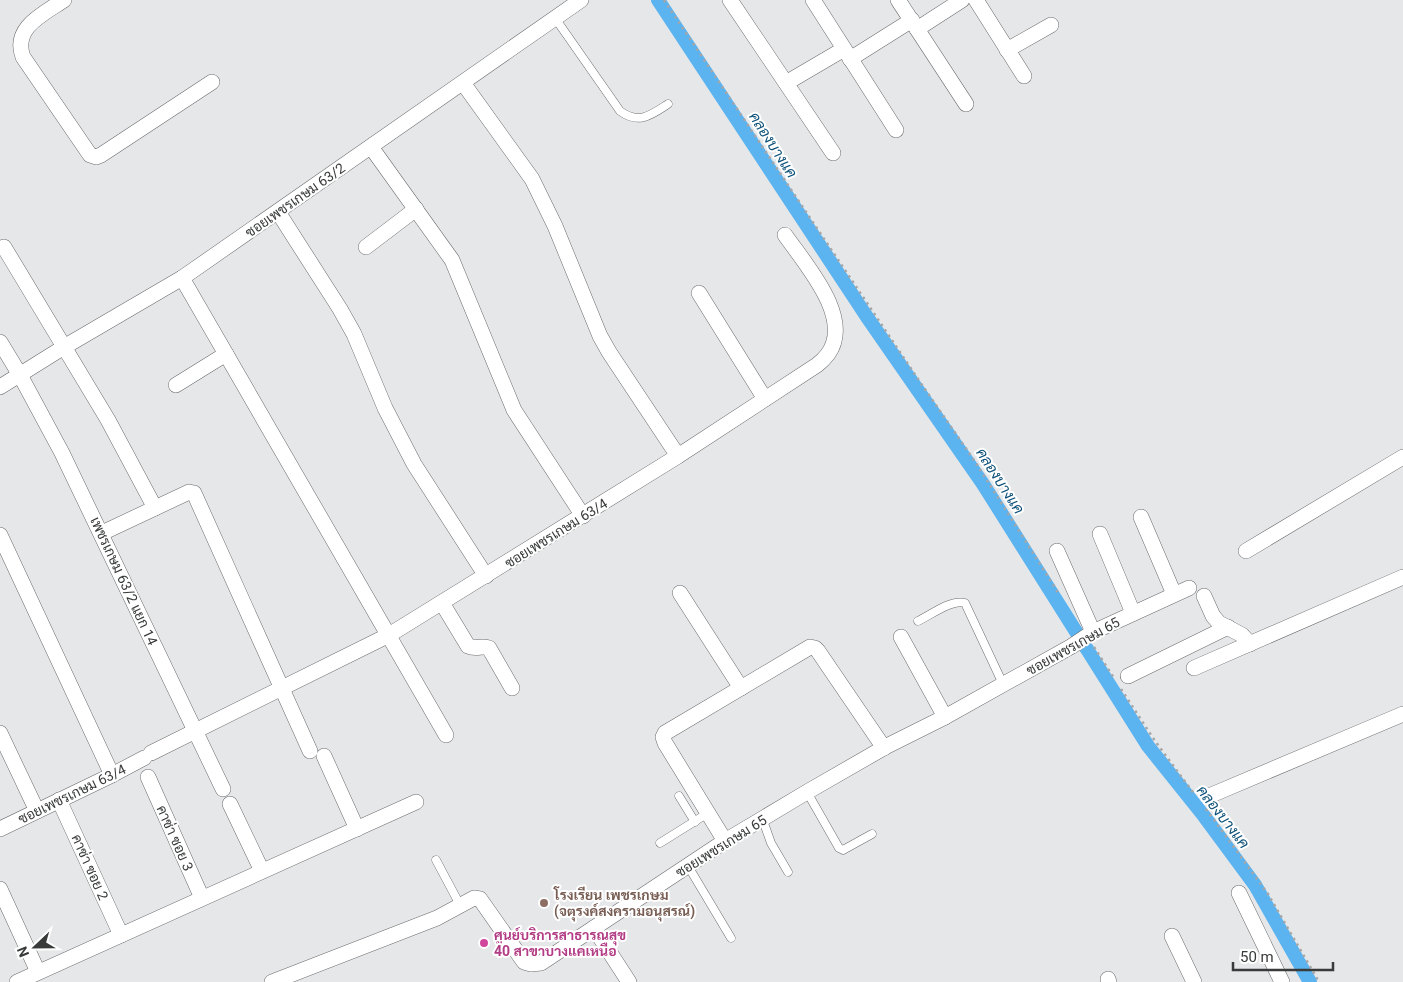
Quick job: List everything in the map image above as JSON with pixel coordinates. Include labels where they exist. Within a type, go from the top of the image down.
[{"type":"street","points":[[64,0],[28,26],[21,37],[19,47],[23,57],[90,156],[96,157],[101,154],[212,82]]},
{"type":"street","name":"ซอยเพชรเกษม 63/2","points":[[0,387],[182,278],[581,0]]},
{"type":"street","points":[[730,0],[833,153]]},
{"type":"street","points":[[813,0],[896,130]]},
{"type":"street","points":[[898,0],[966,104]]},
{"type":"street","points":[[786,83],[914,25],[962,0]]},
{"type":"street","points":[[976,0],[1024,76]]},
{"type":"street","points":[[1007,50],[1051,25]]},
{"type":"street","points":[[463,83],[532,179],[555,226],[600,336],[678,456]]},
{"type":"street","points":[[371,147],[452,260],[514,410],[582,516]]},
{"type":"street","points":[[366,246],[416,209]]},
{"type":"street","points":[[278,212],[345,317],[385,408],[414,464],[486,576]]},
{"type":"street","name":"ซอยเพชรเกษม 63/4","points":[[0,829],[112,775],[195,731],[389,635],[678,456],[817,365],[829,354],[836,335],[834,314],[827,297],[785,235]]},
{"type":"street","points":[[4,247],[108,420],[155,508]]},
{"type":"street","points":[[182,278],[446,735]]},
{"type":"street","points":[[699,293],[765,399]]},
{"type":"street","name":"เพชรเกษม 63/2 แยก 14","points":[[0,342],[62,453],[223,789]]},
{"type":"street","points":[[176,385],[226,354]]},
{"type":"street","points":[[1246,551],[1403,457]]},
{"type":"street","points":[[102,534],[189,492],[194,493],[310,751]]},
{"type":"street","points":[[1141,517],[1174,594]]},
{"type":"street","points":[[1100,534],[1133,613]]},
{"type":"street","points":[[0,535],[112,775]]},
{"type":"street","points":[[1057,550],[1092,635]]},
{"type":"street","points":[[1194,668],[1403,577]]},
{"type":"street","name":"ซอยเพชรเกษม 65","points":[[272,982],[437,918],[474,898],[480,899],[524,962],[531,964],[541,963],[725,841],[807,792],[884,748],[945,717],[1133,613],[1189,588]]},
{"type":"street","points":[[680,593],[741,688]]},
{"type":"street","points":[[1204,596],[1218,623],[1242,635],[1250,644]]},
{"type":"street","points":[[442,603],[468,646],[473,649],[484,646],[489,648],[512,688]]},
{"type":"street","points":[[1128,676],[1228,627]]},
{"type":"street","points":[[901,637],[945,717]]},
{"type":"street","points":[[725,841],[701,817],[665,743],[663,738],[665,733],[810,647],[815,648],[884,748]]},
{"type":"street","points":[[1205,802],[1403,714]]},
{"type":"street","points":[[0,733],[37,811]]},
{"type":"street","points":[[324,756],[357,829]]},
{"type":"street","name":"คาซ่า ซอย 3","points":[[148,777],[202,898]]},
{"type":"street","name":"คาซ่า ซอย 2","points":[[60,800],[121,935]]},
{"type":"street","points":[[16,982],[416,802]]},
{"type":"street","points":[[230,804],[262,872]]},
{"type":"street","points":[[0,889],[38,972]]},
{"type":"street","points":[[1239,893],[1282,982]]},
{"type":"street","points":[[594,928],[629,982]]},
{"type":"street","points":[[1172,936],[1194,982]]},
{"type":"lane","points":[[556,18],[620,111],[626,116],[639,119],[650,116],[668,104]]},
{"type":"lane","points":[[918,621],[952,604],[960,602],[966,604],[1003,684]]},
{"type":"lane","points":[[807,792],[839,848],[843,850],[872,834]]},
{"type":"lane","points":[[660,843],[701,817],[679,796]]},
{"type":"lane","points":[[761,821],[788,872]]},
{"type":"lane","points":[[436,860],[460,905]]},
{"type":"lane","points":[[688,866],[731,938]]},
{"type":"path","points":[[664,0],[976,463],[1060,595]]},
{"type":"path","points":[[1092,635],[1155,741],[1205,802],[1268,894],[1319,982]]},
{"type":"waterway","name":"คลองบางแค","points":[[658,0],[867,317],[983,484],[1148,746],[1204,816],[1255,885],[1310,982]]},
{"type":"place","name":"โรงเรียน เพชรเกษม (จตุรงค์สงครามอนุสรณ์)","points":[[544,903]]},
{"type":"place","name":"ศูนย์บริการสาธารณสุข 40 สาขาบางแคเหนือ","points":[[484,943]]}]
